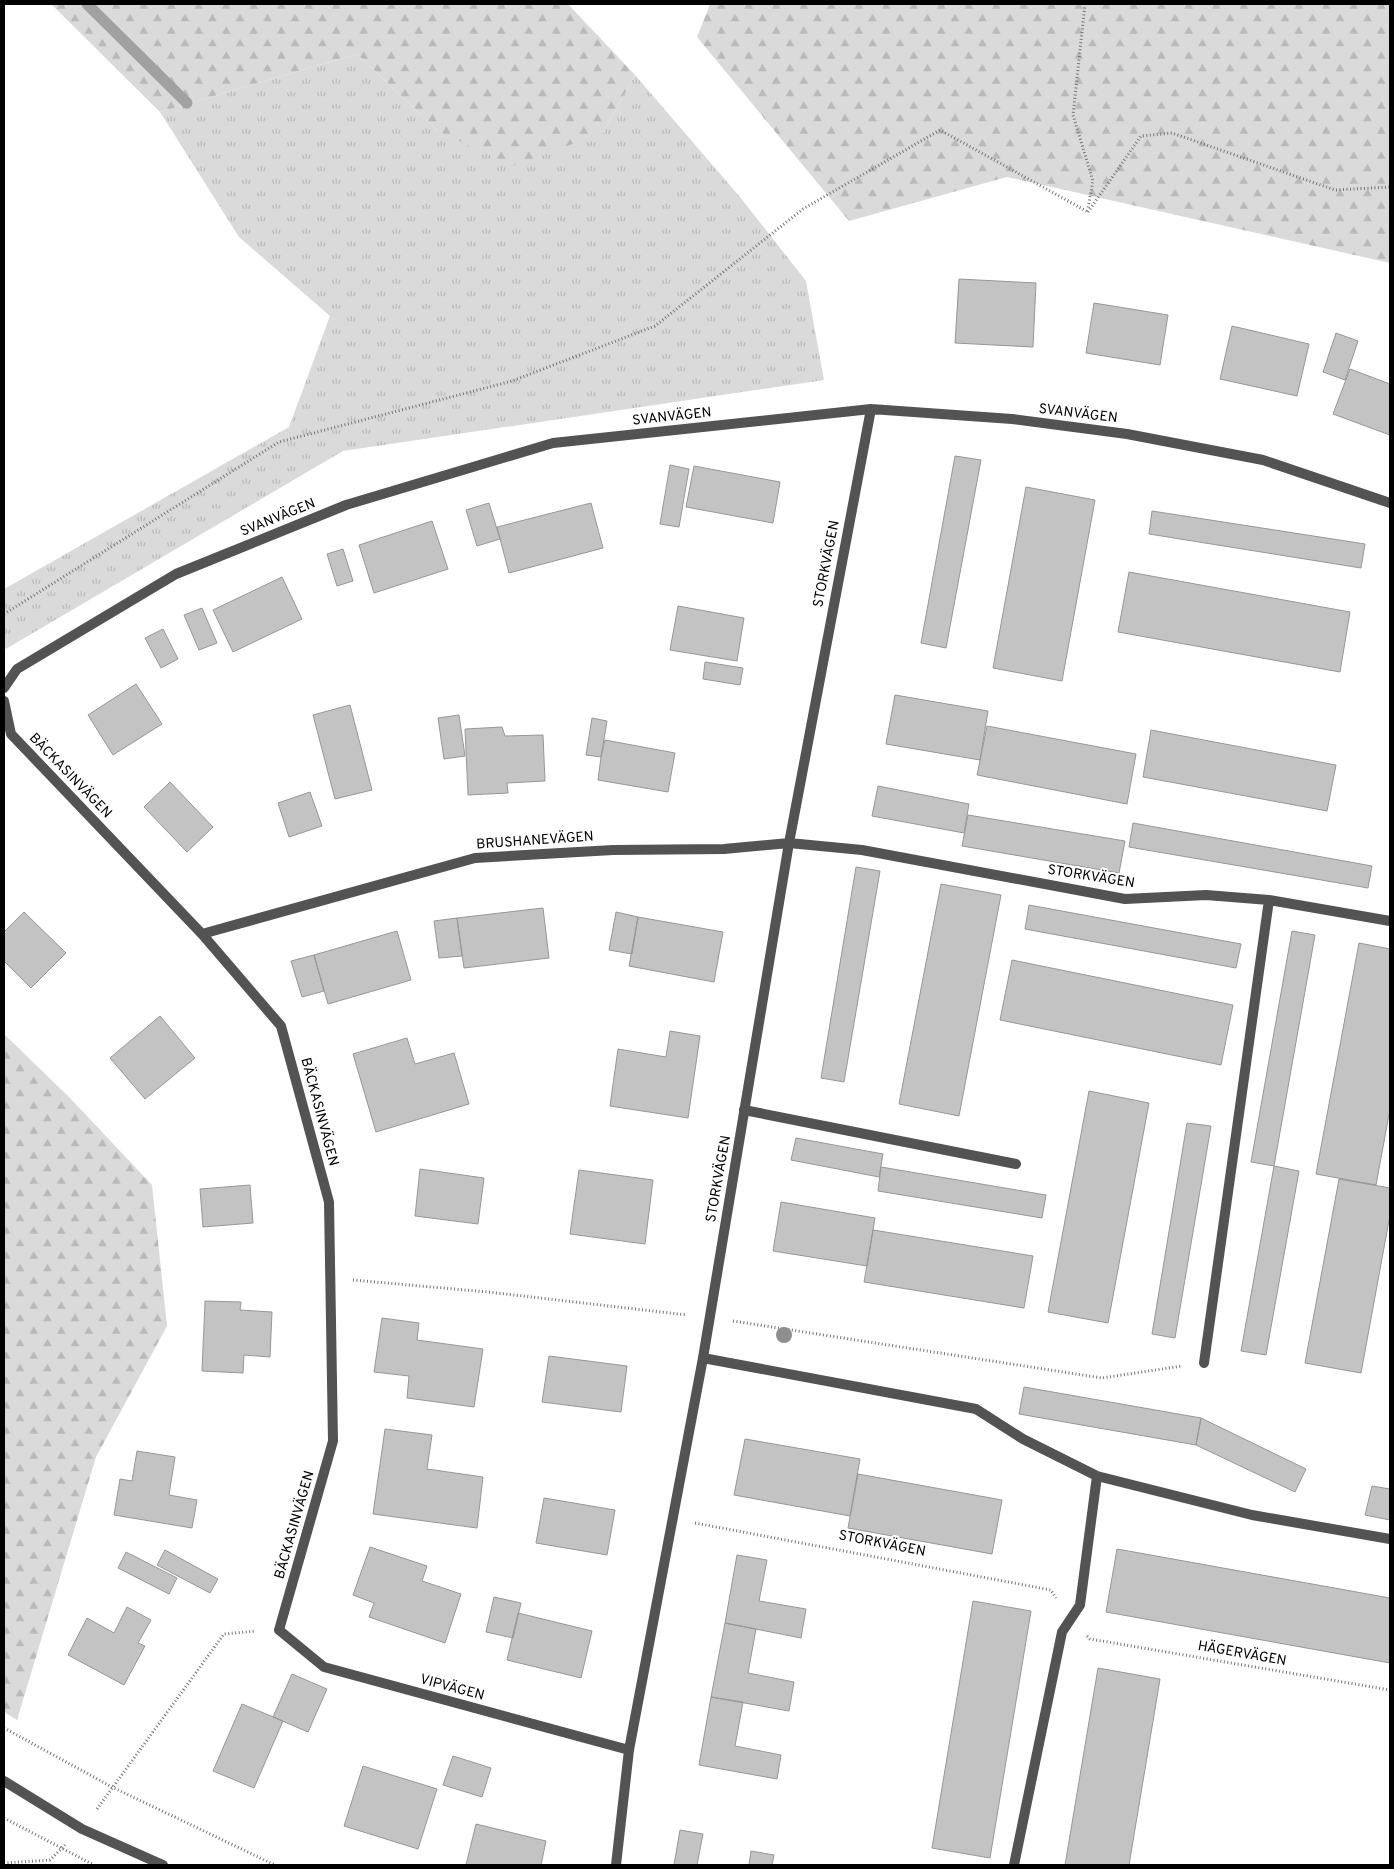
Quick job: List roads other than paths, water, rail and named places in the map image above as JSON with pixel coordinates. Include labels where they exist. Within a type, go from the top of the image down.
[{"type":"street","name":"SVANVÄGEN","points":[[4,688],[18,669],[176,574],[346,505],[553,444],[870,409],[1012,419],[1127,434],[1263,460],[1390,503]]},
{"type":"street","name":"STORKVÄGEN","points":[[616,1865],[629,1750],[703,1358],[789,843],[870,409]]},
{"type":"street","name":"BÄCKASINVÄGEN","points":[[4,701],[11,734],[202,934],[281,1026],[329,1202],[333,1441],[279,1630]]},
{"type":"street","name":"STORKVÄGEN","points":[[789,843],[862,850],[1125,899],[1206,895],[1269,900],[1390,921]]},
{"type":"street","name":"BRUSHANEVÄGEN","points":[[202,934],[475,858],[613,850],[724,850],[789,843]]},
{"type":"street","points":[[1204,1363],[1269,900]]},
{"type":"street","points":[[744,1110],[1016,1164]]},
{"type":"street","points":[[703,1358],[976,1409],[1023,1439],[1096,1476],[1252,1515],[1390,1539]]},
{"type":"street","points":[[1014,1865],[1062,1632],[1080,1605],[1096,1476]]},
{"type":"street","name":"VIPVÄGEN","points":[[279,1630],[324,1666],[629,1750]]},
{"type":"street","points":[[4,1781],[82,1829],[163,1865]]},
{"type":"waterway","points":[[87,4],[187,103]]}]
